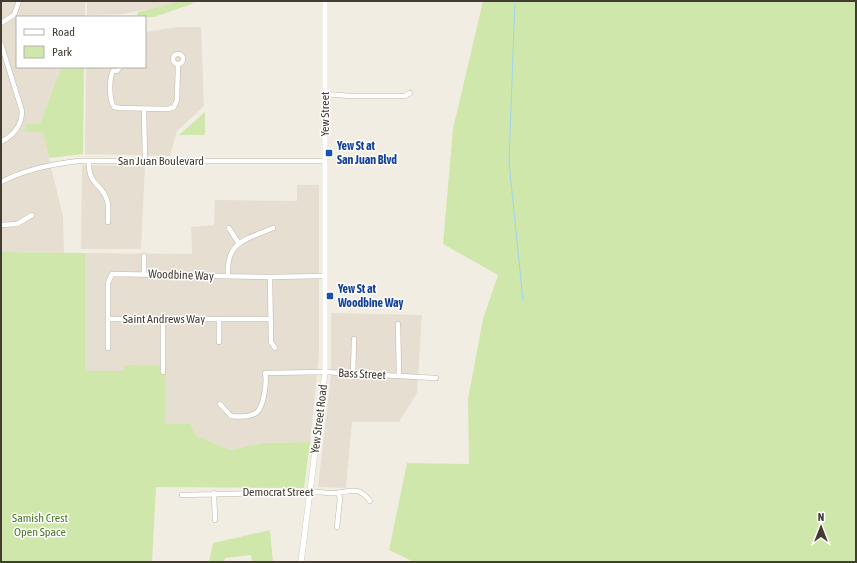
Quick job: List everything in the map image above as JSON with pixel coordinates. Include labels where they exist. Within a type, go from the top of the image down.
[{"type":"street","points":[[1,23],[14,15],[20,1]]},
{"type":"street","name":"Yew Street","points":[[325,1],[325,276]]},
{"type":"street","points":[[1,44],[22,111],[21,122],[17,130],[10,137],[1,142]]},
{"type":"street","points":[[112,69],[111,101],[114,107],[168,109],[176,105],[178,64]]},
{"type":"street","points":[[325,94],[351,96],[405,96],[410,93]]},
{"type":"street","points":[[144,108],[145,161]]},
{"type":"street","points":[[89,161],[90,178],[107,200],[108,222]]},
{"type":"street","name":"San Juan Boulevard","points":[[1,182],[25,171],[42,167],[89,161],[325,161]]},
{"type":"street","points":[[1,225],[17,224],[32,215]]},
{"type":"street","points":[[229,228],[239,244]]},
{"type":"street","points":[[228,276],[230,253],[239,244],[273,228]]},
{"type":"street","points":[[144,256],[144,274]]},
{"type":"street","name":"Woodbine Way","points":[[108,348],[110,276],[115,273],[270,277],[325,276]]},
{"type":"street","name":"Yew Street Road","points":[[301,562],[325,372],[325,276]]},
{"type":"street","points":[[270,277],[271,342],[275,348]]},
{"type":"street","name":"Saint Andrews Way","points":[[109,319],[270,319]]},
{"type":"street","points":[[163,319],[163,372]]},
{"type":"street","name":"Saint Andrews Way","points":[[219,320],[219,342]]},
{"type":"street","points":[[398,324],[399,376]]},
{"type":"street","points":[[353,375],[354,339]]},
{"type":"street","name":"Bass Street","points":[[220,404],[231,416],[254,414],[258,412],[263,399],[266,384],[265,372],[325,372],[353,375],[436,378]]},
{"type":"street","name":"Democrat Street","points":[[182,495],[214,493],[338,493],[357,490],[362,492],[370,501]]},
{"type":"street","points":[[214,493],[215,520]]},
{"type":"street","points":[[337,528],[340,498],[338,493]]},
{"type":"shaded area","points":[[1,1],[85,1],[85,16],[16,16],[16,68],[61,68],[40,124],[24,130],[43,133],[63,217],[64,253],[1,252]]},
{"type":"shaded area","points":[[87,1],[183,1],[180,3],[123,14],[87,15]]},
{"type":"shaded area","points":[[178,27],[201,27],[204,106],[177,131],[170,156],[85,154],[86,68],[146,68],[146,32]]},
{"type":"shaded area","points":[[82,165],[145,166],[141,249],[81,249]]},
{"type":"shaded area","points":[[297,185],[319,185],[319,356],[310,442],[262,443],[230,450],[197,436],[190,424],[165,424],[124,365],[124,371],[85,371],[85,253],[192,254],[191,227],[214,225],[215,200],[297,201]]},
{"type":"shaded area","points":[[331,313],[422,315],[417,393],[399,422],[352,422],[346,488],[318,487],[331,375]]},
{"type":"green space","points":[[182,1],[194,1],[192,4],[154,17],[137,16],[138,12]]},
{"type":"green space","points":[[483,1],[856,1],[856,562],[414,562],[389,550],[407,463],[469,464],[468,399],[483,319],[498,275],[443,244],[453,129]]},
{"type":"green space","points":[[61,68],[84,68],[83,154],[49,158],[43,133],[24,131],[27,124],[40,124]]},
{"type":"green space","points":[[205,112],[205,135],[179,135]]},
{"type":"green space","name":"Samish Crest Open Space","points":[[1,252],[85,253],[85,371],[124,371],[124,365],[166,366],[165,424],[190,424],[197,436],[230,450],[262,443],[310,442],[304,488],[156,487],[152,562],[1,562]]},
{"type":"green space","points":[[270,530],[273,562],[252,562],[251,555],[225,558],[224,562],[209,562],[213,543]]},
{"type":"waterway","points":[[515,1],[509,162],[523,301]]},
{"type":"place","name":"Yew St at San Juan Blvd","points":[[329,153]]},
{"type":"place","name":"Yew St at Woodbine Way","points":[[330,296]]}]
